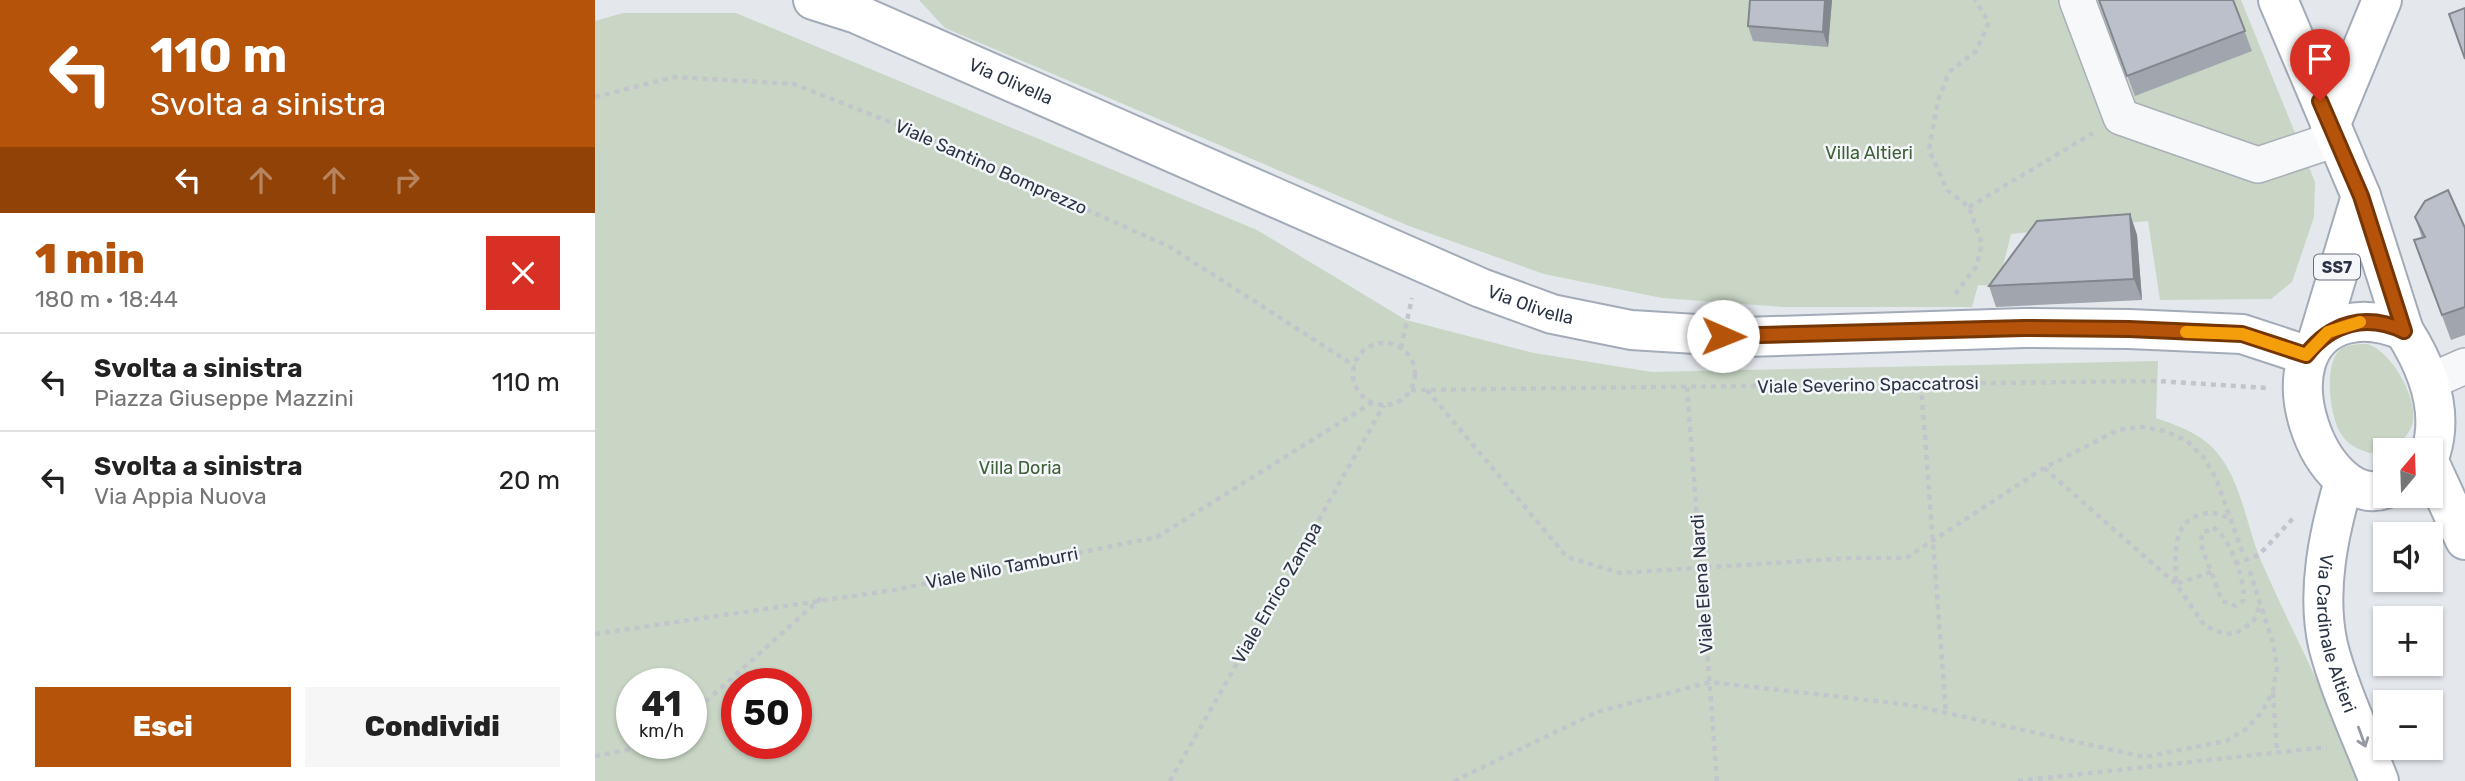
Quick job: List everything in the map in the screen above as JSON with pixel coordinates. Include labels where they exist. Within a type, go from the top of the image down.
[{"type":"main road","name":"Via Olivella","points":[[813,0],[860,7],[1481,288],[1552,314],[1631,330],[1745,337],[1949,330],[2129,329],[2242,334],[2309,362]]},
{"type":"main road","name":"SS7","points":[[2278,0],[2361,196],[2404,331]]},
{"type":"main road","points":[[2333,133],[2382,0]]},
{"type":"main road","name":"SS7","points":[[2309,362],[2361,196]]},
{"type":"main road","points":[[2373,492],[2361,490],[2344,481],[2324,458],[2312,433],[2309,362],[2339,326],[2353,323],[2384,324],[2404,331],[2431,381],[2435,419],[2433,438]]},
{"type":"main road","name":"Via Cardinale Altieri","points":[[2344,481],[2328,536],[2328,645],[2379,781]]},
{"type":"main road","points":[[2443,492],[2465,540]]},
{"type":"street","points":[[2077,0],[2121,117],[2258,165],[2333,133]]},
{"type":"street","points":[[2431,381],[2465,366]]},
{"type":"path","points":[[1949,330],[1953,295],[1969,278],[1980,257],[1982,244],[1979,228],[1969,207],[1947,190],[1929,150],[1938,100],[1949,72],[1976,51],[1989,22],[1975,0]]},
{"type":"path","name":"Viale Santino Bomprezzo","points":[[595,97],[674,77],[793,84],[905,128],[1170,247],[1355,366]]},
{"type":"path","points":[[1969,207],[2121,117]]},
{"type":"path","points":[[1401,348],[1406,320]]},
{"type":"path","points":[[1380,342],[1401,348],[1406,350],[1416,376],[1408,396],[1384,405],[1367,401],[1353,381],[1356,357],[1380,342]]},
{"type":"path","name":"Viale Severino Spaccatrosi","points":[[1411,390],[2157,381],[2309,362]]},
{"type":"path","points":[[1921,385],[1946,713]]},
{"type":"path","name":"Viale Elena Nardi","points":[[1687,387],[1717,781]]},
{"type":"path","points":[[1427,390],[1567,557],[1620,573],[1850,558],[1906,558],[2044,468],[2118,430],[2142,427],[2165,431],[2187,441],[2204,458],[2216,478],[2243,554]]},
{"type":"path","name":"Viale Nilo Tamburri","points":[[595,634],[821,598],[894,590],[1157,537],[1373,402]]},
{"type":"path","name":"Viale Enrico Zampa","points":[[1170,781],[1384,405]]},
{"type":"path","points":[[2044,468],[2176,584],[2205,626],[2225,635],[2245,629],[2259,613],[2261,603]]},
{"type":"path","points":[[2176,584],[2176,544],[2184,524],[2192,517],[2212,512],[2232,520]]},
{"type":"path","points":[[2209,528],[2224,533],[2235,564],[2245,593],[2243,601],[2236,606],[2222,601],[2200,541],[2202,533],[2209,528]]},
{"type":"path","points":[[2235,564],[2259,555]]},
{"type":"path","points":[[2248,566],[2273,643],[2277,667],[2273,691],[2277,752]]},
{"type":"path","points":[[2176,584],[2211,572]]},
{"type":"path","points":[[707,701],[821,598]]},
{"type":"path","points":[[1454,781],[1597,712],[1710,682],[1813,691],[1946,713],[2144,757],[2225,741],[2254,721],[2273,691]]},
{"type":"path","points":[[2018,781],[2340,745]]},
{"type":"path","points":[[595,756],[616,752]]},
{"type":"green space","name":"Villa Altieri","points":[[919,0],[2241,0],[2315,182],[2314,217],[2292,282],[2271,299],[2160,300],[2148,221],[2011,234],[1998,286],[1978,285],[1972,307],[1783,307],[1662,298],[1544,274],[1409,226],[945,28]]},
{"type":"green space","name":"Villa Doria","points":[[623,13],[736,13],[1257,230],[1406,320],[1534,353],[1652,372],[2158,361],[2156,418],[2206,441],[2227,467],[2239,493],[2262,563],[2362,781],[595,781],[595,21]]},
{"type":"green space","points":[[2368,344],[2377,349],[2393,365],[2407,388],[2413,411],[2411,428],[2404,438],[2373,438],[2373,452],[2370,453],[2355,447],[2343,437],[2338,429],[2330,392],[2331,366],[2335,356],[2341,349]]},
{"type":"building","points":[[1750,0],[1825,0],[1823,32],[1748,26]]},
{"type":"building","points":[[2099,0],[2233,0],[2245,31],[2127,76]]},
{"type":"building","points":[[2465,8],[2465,59],[2449,14]]},
{"type":"building","points":[[2448,190],[2465,228],[2465,307],[2442,315],[2414,240],[2425,237],[2415,217],[2425,201]]},
{"type":"building","points":[[2130,214],[2134,279],[1989,286],[2037,221]]},
{"type":"slow traffic","points":[[2186,332],[2242,334],[2306,355],[2318,339],[2328,332],[2339,326],[2360,322]]},
{"type":"route","points":[[1723,336],[2024,328],[2129,329],[2242,334],[2306,355],[2318,339],[2339,326],[2369,322],[2404,331],[2361,196],[2320,101]]}]
